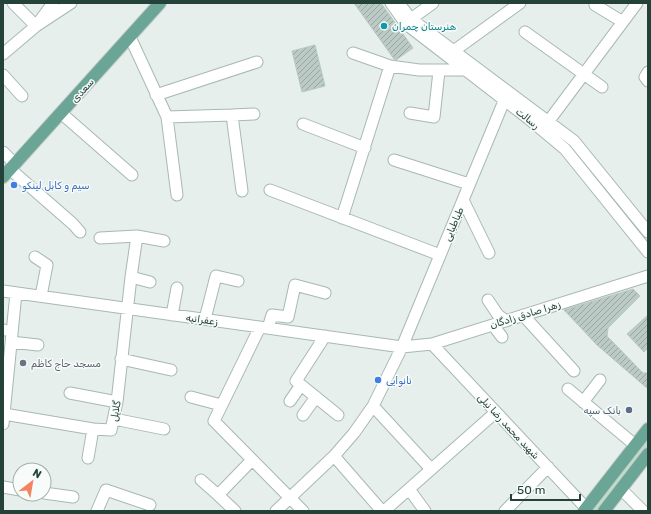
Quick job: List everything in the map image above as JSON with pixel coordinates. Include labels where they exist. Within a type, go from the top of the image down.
[{"type":"main road","name":"سعدی","points":[[9,170],[160,3]]},
{"type":"main road","points":[[585,509],[648,429]]},
{"type":"main road","points":[[604,511],[648,455]]},
{"type":"street","points":[[13,3],[36,26]]},
{"type":"street","points":[[36,26],[53,3]]},
{"type":"street","points":[[3,54],[36,26],[71,3]]},
{"type":"street","name":"رسالت","points":[[391,3],[406,24],[504,101],[574,141],[648,232]]},
{"type":"street","name":"رسالت","points":[[399,3],[411,19],[455,50],[546,125],[648,252]]},
{"type":"street","points":[[411,19],[433,3]]},
{"type":"street","points":[[455,50],[520,3]]},
{"type":"street","points":[[546,125],[637,3]]},
{"type":"street","points":[[595,5],[623,22]]},
{"type":"street","points":[[525,32],[602,88]]},
{"type":"street","points":[[130,37],[167,117],[178,195]]},
{"type":"street","points":[[353,53],[390,66],[440,71],[464,70]]},
{"type":"street","points":[[156,95],[257,62]]},
{"type":"street","points":[[342,218],[390,66]]},
{"type":"street","points":[[410,113],[434,117],[440,71]]},
{"type":"street","points":[[3,75],[22,96]]},
{"type":"street","name":"طباطبایی","points":[[276,511],[334,456],[354,433],[373,406],[402,347],[504,101]]},
{"type":"street","points":[[61,113],[132,175]]},
{"type":"street","points":[[167,117],[254,114]]},
{"type":"street","points":[[232,115],[242,191]]},
{"type":"street","points":[[302,124],[365,148]]},
{"type":"street","points":[[3,152],[9,170],[73,224],[80,232]]},
{"type":"street","points":[[394,160],[469,184]]},
{"type":"street","points":[[270,190],[440,255]]},
{"type":"street","points":[[463,200],[488,252]]},
{"type":"street","points":[[100,238],[137,236],[164,241]]},
{"type":"street","name":"گلایل","points":[[3,419],[111,430],[117,402],[128,308],[130,277],[137,236]]},
{"type":"street","points":[[35,257],[47,265],[41,296]]},
{"type":"street","points":[[205,319],[216,276],[238,281]]},
{"type":"street","name":"زهرا صادق زادگان","points":[[402,347],[432,344],[648,276]]},
{"type":"street","points":[[130,277],[150,282]]},
{"type":"street","points":[[303,511],[214,421],[221,405],[272,315],[288,317],[295,285],[325,293]]},
{"type":"street","points":[[172,315],[177,288]]},
{"type":"street","name":"زعفرانیه","points":[[3,291],[402,347]]},
{"type":"street","points":[[3,419],[11,342],[6,329],[16,293]]},
{"type":"street","points":[[488,300],[498,315],[506,321]]},
{"type":"street","points":[[523,315],[574,371]]},
{"type":"street","points":[[493,325],[502,337]]},
{"type":"street","points":[[325,336],[296,381],[338,415]]},
{"type":"street","points":[[11,342],[38,346]]},
{"type":"street","name":"شهید محمد رضا نیلی","points":[[432,344],[548,467],[585,509]]},
{"type":"street","points":[[121,358],[171,370]]},
{"type":"street","points":[[583,402],[600,380]]},
{"type":"street","points":[[290,401],[301,385]]},
{"type":"street","points":[[568,389],[635,445]]},
{"type":"street","points":[[70,393],[117,402]]},
{"type":"street","points":[[190,397],[221,405]]},
{"type":"street","points":[[303,415],[316,397]]},
{"type":"street","points":[[373,406],[431,469]]},
{"type":"street","points":[[334,456],[383,511],[496,412]]},
{"type":"street","points":[[114,419],[164,429]]},
{"type":"street","points":[[88,458],[93,429]]},
{"type":"street","points":[[218,495],[252,460]]},
{"type":"street","points":[[505,511],[548,467]]},
{"type":"street","points":[[201,480],[236,510]]},
{"type":"street","points":[[409,489],[425,511]]},
{"type":"street","points":[[621,489],[643,511]]},
{"type":"street","points":[[97,511],[106,490],[150,504]]},
{"type":"street","points":[[52,494],[73,497]]},
{"type":"green space","points":[[648,429],[648,454],[604,511],[584,511]]},
{"type":"building","name":"هنرستان چمران","points":[[354,3],[381,3],[413,48],[396,60],[394,59]]},
{"type":"building","points":[[315,45],[325,86],[302,92],[292,51]]},
{"type":"building","points":[[633,289],[640,296],[608,328],[607,336],[643,373],[648,373],[648,389],[597,345],[564,310]]},
{"type":"building","points":[[648,315],[648,348],[644,352],[627,334]]},
{"type":"place","name":"هنرستان چمران","points":[[384,26]]},
{"type":"place","name":"سیم و کابل لینکو","points":[[14,185]]},
{"type":"place","name":"مسجد حاج کاظم","points":[[23,363]]},
{"type":"place","name":"نانوایی","points":[[378,380]]},
{"type":"place","name":"بانک سپه","points":[[629,410]]}]
